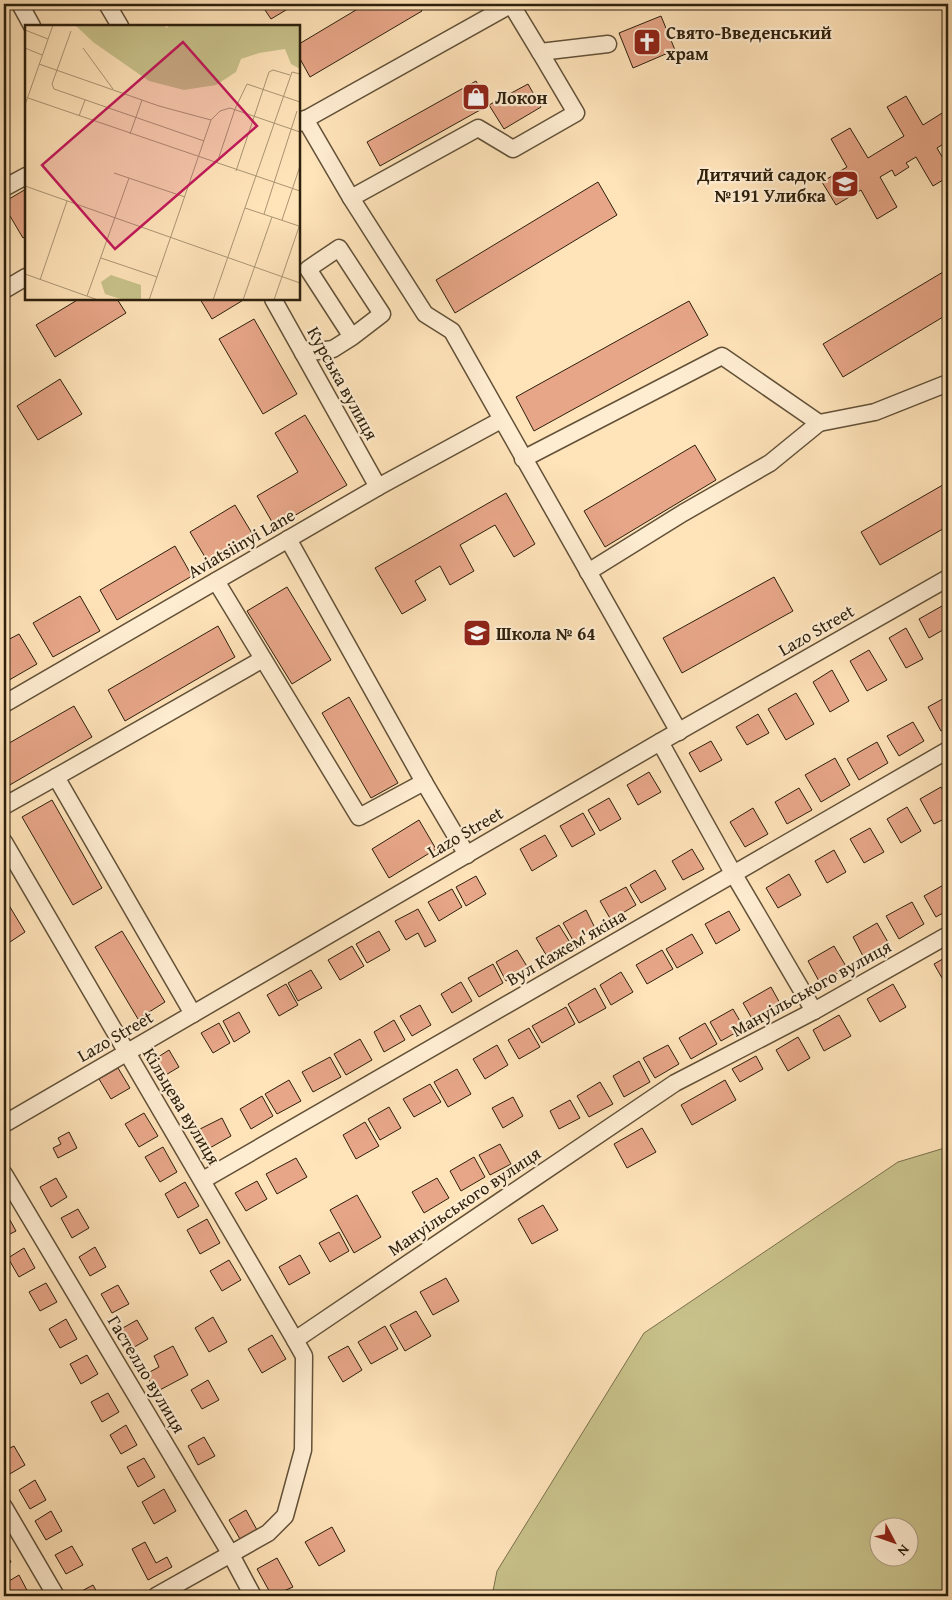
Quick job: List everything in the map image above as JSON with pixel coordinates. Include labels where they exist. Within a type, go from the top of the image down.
[{"type":"street","points":[[20,4],[31,25]]},
{"type":"street","points":[[107,4],[119,25]]},
{"type":"street","points":[[351,198],[478,128],[513,149],[576,112],[512,4],[302,121],[351,198],[425,314],[452,331],[679,732]]},
{"type":"street","points":[[540,52],[608,44]]},
{"type":"street","points":[[4,188],[25,177]]},
{"type":"street","points":[[303,353],[333,349],[352,337],[382,314],[339,248],[308,268],[352,337]]},
{"type":"street","points":[[4,290],[25,278]]},
{"type":"street","name":"Курська вулиця","points":[[274,300],[378,487]]},
{"type":"street","points":[[523,459],[722,356],[819,423]]},
{"type":"street","points":[[588,572],[682,513],[770,463],[819,423],[875,412],[948,383]]},
{"type":"street","name":"Aviatsiinyi Lane","points":[[4,704],[378,487],[501,420]]},
{"type":"street","points":[[288,539],[466,854]]},
{"type":"street","name":"Lazo Street","points":[[4,1124],[466,854],[948,578]]},
{"type":"street","points":[[216,581],[359,817],[424,782]]},
{"type":"street","points":[[4,806],[263,659]]},
{"type":"street","points":[[660,742],[733,873],[814,1010]]},
{"type":"street","name":"Вул Кажем'якіна","points":[[203,1180],[948,750]]},
{"type":"street","points":[[56,777],[192,1014]]},
{"type":"street","name":"Кільцева вулиця","points":[[4,842],[295,1340]]},
{"type":"street","name":"Мануільського вулиця","points":[[295,1340],[676,1083],[814,1010],[948,935]]},
{"type":"street","name":"Гастелло вулиця","points":[[4,1174],[230,1553],[253,1596]]},
{"type":"street","points":[[156,1596],[268,1533],[285,1516],[303,1450],[304,1356],[295,1340]]},
{"type":"street","points":[[4,1507],[56,1596]]},
{"type":"shaded area","points":[[948,1147],[948,1596],[492,1596],[497,1571],[644,1333],[898,1162]]},
{"type":"building","points":[[261,4],[296,4],[271,19]]},
{"type":"building","points":[[366,4],[417,4],[422,11],[310,77],[300,59],[300,43]]},
{"type":"building","name":"Свято-Введенський храм","points":[[661,16],[675,50],[633,68],[619,33]]},
{"type":"building","points":[[476,81],[489,105],[380,166],[367,142]]},
{"type":"building","points":[[528,84],[541,107],[504,129],[489,105]]},
{"type":"building","points":[[906,96],[923,125],[947,110],[948,141],[937,148],[948,167],[948,177],[933,186],[916,157],[906,163],[909,167],[895,176],[892,170],[880,177],[897,207],[877,219],[861,190],[836,205],[822,182],[847,167],[831,139],[850,128],[868,158],[904,136],[887,107]]},
{"type":"building","points":[[598,182],[617,215],[455,313],[436,280]]},
{"type":"building","points":[[25,190],[25,237],[23,238],[4,206],[4,202]]},
{"type":"building","points":[[948,269],[948,314],[843,377],[823,344]]},
{"type":"building","points":[[77,300],[118,300],[126,313],[55,357],[36,325]]},
{"type":"building","points":[[201,300],[243,300],[212,319]]},
{"type":"building","points":[[689,301],[708,335],[534,431],[516,397]]},
{"type":"building","points":[[254,319],[297,394],[263,414],[219,339]]},
{"type":"building","points":[[60,379],[82,414],[38,440],[17,406]]},
{"type":"building","points":[[305,415],[347,485],[275,527],[257,496],[298,472],[275,433]]},
{"type":"building","points":[[695,445],[716,480],[605,547],[584,511]]},
{"type":"building","points":[[948,482],[948,526],[880,565],[861,532]]},
{"type":"building","points":[[506,493],[535,544],[514,557],[495,525],[460,545],[474,571],[450,585],[440,566],[415,581],[426,600],[402,614],[375,568]]},
{"type":"building","points":[[235,505],[256,540],[211,567],[190,532]]},
{"type":"building","points":[[175,546],[192,576],[117,620],[100,590]]},
{"type":"building","points":[[774,577],[793,611],[682,673],[663,638]]},
{"type":"building","points":[[287,587],[331,660],[292,684],[247,611]]},
{"type":"building","points":[[80,596],[100,631],[53,657],[33,623]]},
{"type":"building","points":[[942,606],[948,617],[948,627],[929,638],[919,619]]},
{"type":"building","points":[[218,626],[235,657],[125,721],[108,690]]},
{"type":"building","points":[[906,628],[923,659],[906,668],[889,638]]},
{"type":"building","points":[[19,634],[37,664],[4,683],[4,642]]},
{"type":"building","points":[[869,650],[887,680],[867,691],[850,661]]},
{"type":"building","points":[[832,670],[849,701],[830,712],[813,682]]},
{"type":"building","points":[[796,693],[814,724],[786,740],[768,709]]},
{"type":"building","points":[[948,696],[948,727],[941,731],[928,707]]},
{"type":"building","points":[[349,697],[398,783],[371,798],[322,713]]},
{"type":"building","points":[[74,706],[92,737],[8,786],[4,778],[4,746]]},
{"type":"building","points":[[758,714],[769,733],[747,745],[736,727]]},
{"type":"building","points":[[913,722],[924,741],[899,756],[887,736]]},
{"type":"building","points":[[711,741],[722,760],[700,772],[689,753]]},
{"type":"building","points":[[877,742],[888,763],[859,780],[847,759]]},
{"type":"building","points":[[835,758],[850,785],[821,802],[805,775]]},
{"type":"building","points":[[649,772],[661,792],[638,805],[627,785]]},
{"type":"building","points":[[941,787],[948,799],[948,817],[934,824],[920,799]]},
{"type":"building","points":[[799,788],[812,810],[787,824],[775,802]]},
{"type":"building","points":[[609,798],[621,819],[600,831],[588,810]]},
{"type":"building","points":[[52,800],[102,888],[73,905],[22,817]]},
{"type":"building","points":[[907,807],[921,831],[901,843],[887,819]]},
{"type":"building","points":[[753,808],[768,834],[745,847],[730,822]]},
{"type":"building","points":[[583,813],[595,834],[572,847],[560,826]]},
{"type":"building","points":[[419,820],[436,849],[389,878],[372,849]]},
{"type":"building","points":[[870,828],[884,852],[864,863],[850,839]]},
{"type":"building","points":[[545,835],[557,856],[532,871],[520,849]]},
{"type":"building","points":[[692,849],[704,869],[683,880],[672,861]]},
{"type":"building","points":[[834,850],[846,872],[827,883],[815,861]]},
{"type":"building","points":[[655,870],[666,889],[641,903],[630,885]]},
{"type":"building","points":[[789,874],[801,895],[778,908],[766,888]]},
{"type":"building","points":[[476,876],[486,894],[466,906],[456,887]]},
{"type":"building","points":[[947,883],[948,910],[936,917],[924,896]]},
{"type":"building","points":[[626,887],[636,905],[611,920],[600,901]]},
{"type":"building","points":[[452,889],[462,907],[439,921],[428,902]]},
{"type":"building","points":[[4,897],[25,932],[4,946]]},
{"type":"building","points":[[912,902],[924,924],[899,939],[886,916]]},
{"type":"building","points":[[418,909],[436,941],[425,947],[418,933],[406,940],[395,921]]},
{"type":"building","points":[[586,910],[596,930],[574,942],[563,923]]},
{"type":"building","points":[[729,911],[740,930],[716,944],[705,924]]},
{"type":"building","points":[[877,923],[889,944],[864,958],[853,937]]},
{"type":"building","points":[[559,925],[571,944],[548,958],[536,938]]},
{"type":"building","points":[[122,931],[165,1002],[138,1019],[95,947]]},
{"type":"building","points":[[379,931],[390,950],[367,963],[356,944]]},
{"type":"building","points":[[692,934],[703,953],[677,968],[666,949]]},
{"type":"building","points":[[352,946],[364,966],[340,980],[328,960]]},
{"type":"building","points":[[834,946],[847,968],[820,983],[808,961]]},
{"type":"building","points":[[517,950],[528,968],[506,981],[496,962]]},
{"type":"building","points":[[662,950],[673,969],[647,984],[636,965]]},
{"type":"building","points":[[948,956],[948,984],[946,985],[934,964]]},
{"type":"building","points":[[493,964],[503,983],[479,997],[468,978]]},
{"type":"building","points":[[311,970],[322,988],[298,1001],[288,983]]},
{"type":"building","points":[[621,972],[633,992],[611,1005],[600,985]]},
{"type":"building","points":[[461,982],[472,1001],[452,1013],[441,994]]},
{"type":"building","points":[[286,984],[298,1005],[279,1016],[267,995]]},
{"type":"building","points":[[893,984],[906,1007],[880,1022],[867,999]]},
{"type":"building","points":[[771,987],[782,1007],[754,1022],[743,1003]]},
{"type":"building","points":[[595,988],[606,1008],[579,1023],[568,1004]]},
{"type":"building","points":[[420,1005],[431,1025],[412,1036],[400,1016]]},
{"type":"building","points":[[566,1007],[575,1024],[542,1043],[532,1026]]},
{"type":"building","points":[[733,1009],[744,1028],[721,1041],[710,1022]]},
{"type":"building","points":[[239,1012],[250,1032],[234,1042],[223,1021]]},
{"type":"building","points":[[839,1015],[851,1036],[824,1051],[813,1030]]},
{"type":"building","points":[[394,1020],[405,1040],[384,1052],[374,1032]]},
{"type":"building","points":[[219,1023],[230,1043],[213,1053],[201,1033]]},
{"type":"building","points":[[705,1023],[717,1044],[691,1059],[679,1038]]},
{"type":"building","points":[[529,1028],[540,1047],[519,1059],[508,1040]]},
{"type":"building","points":[[798,1037],[810,1058],[788,1071],[776,1050]]},
{"type":"building","points":[[360,1039],[372,1060],[346,1075],[334,1054]]},
{"type":"building","points":[[497,1045],[508,1065],[485,1079],[473,1059]]},
{"type":"building","points":[[668,1045],[679,1064],[655,1078],[643,1058]]},
{"type":"building","points":[[169,1050],[179,1067],[164,1076],[155,1059]]},
{"type":"building","points":[[756,1056],[763,1069],[740,1082],[732,1069]]},
{"type":"building","points":[[330,1057],[341,1077],[313,1092],[302,1072]]},
{"type":"building","points":[[639,1061],[650,1082],[624,1097],[613,1076]]},
{"type":"building","points":[[118,1068],[130,1088],[111,1099],[99,1079]]},
{"type":"building","points":[[457,1069],[471,1094],[448,1107],[434,1082]]},
{"type":"building","points":[[289,1080],[301,1101],[277,1114],[265,1094]]},
{"type":"building","points":[[725,1080],[736,1100],[692,1125],[681,1105]]},
{"type":"building","points":[[600,1082],[613,1104],[589,1117],[577,1096]]},
{"type":"building","points":[[430,1084],[441,1102],[414,1117],[403,1099]]},
{"type":"building","points":[[262,1096],[273,1116],[251,1129],[240,1109]]},
{"type":"building","points":[[513,1097],[523,1116],[503,1128],[492,1108]]},
{"type":"building","points":[[570,1100],[580,1118],[559,1129],[550,1111]]},
{"type":"building","points":[[389,1107],[401,1128],[380,1140],[368,1119]]},
{"type":"building","points":[[144,1113],[158,1136],[139,1147],[125,1124]]},
{"type":"building","points":[[222,1118],[231,1136],[208,1149],[198,1130]]},
{"type":"building","points":[[365,1122],[379,1146],[356,1159],[343,1135]]},
{"type":"building","points":[[642,1128],[656,1152],[627,1168],[614,1144]]},
{"type":"building","points":[[69,1132],[77,1148],[58,1158],[53,1148],[61,1144],[58,1138]]},
{"type":"building","points":[[500,1144],[511,1164],[490,1175],[479,1155]]},
{"type":"building","points":[[163,1147],[177,1172],[160,1182],[145,1157]]},
{"type":"building","points":[[474,1157],[485,1177],[461,1191],[450,1171]]},
{"type":"building","points":[[296,1158],[307,1177],[277,1194],[266,1174]]},
{"type":"building","points":[[56,1178],[67,1197],[51,1207],[40,1187]]},
{"type":"building","points":[[437,1178],[449,1198],[424,1213],[412,1192]]},
{"type":"building","points":[[257,1181],[267,1199],[246,1211],[235,1193]]},
{"type":"building","points":[[185,1182],[199,1206],[178,1218],[165,1194]]},
{"type":"building","points":[[357,1195],[381,1237],[354,1253],[330,1210]]},
{"type":"building","points":[[543,1205],[558,1230],[532,1244],[518,1219]]},
{"type":"building","points":[[78,1209],[89,1228],[72,1238],[61,1218]]},
{"type":"building","points":[[4,1212],[16,1231],[4,1237]]},
{"type":"building","points":[[207,1219],[220,1243],[200,1254],[187,1230]]},
{"type":"building","points":[[339,1232],[349,1251],[330,1262],[319,1243]]},
{"type":"building","points":[[95,1247],[106,1267],[90,1276],[79,1257]]},
{"type":"building","points":[[24,1248],[35,1268],[19,1277],[8,1258]]},
{"type":"building","points":[[300,1255],[310,1273],[289,1285],[279,1267]]},
{"type":"building","points":[[229,1260],[241,1280],[222,1291],[210,1271]]},
{"type":"building","points":[[446,1278],[459,1301],[433,1315],[420,1292]]},
{"type":"building","points":[[46,1283],[57,1302],[40,1311],[29,1292]]},
{"type":"building","points":[[118,1285],[129,1304],[112,1313],[101,1294]]},
{"type":"building","points":[[416,1311],[431,1336],[405,1351],[390,1325]]},
{"type":"building","points":[[213,1317],[227,1342],[209,1352],[195,1328]]},
{"type":"building","points":[[66,1319],[77,1339],[60,1348],[49,1329]]},
{"type":"building","points":[[137,1320],[148,1339],[131,1349],[121,1329]]},
{"type":"building","points":[[385,1326],[398,1349],[371,1364],[358,1342]]},
{"type":"building","points":[[272,1335],[286,1359],[262,1373],[248,1349]]},
{"type":"building","points":[[173,1346],[188,1375],[156,1392],[146,1374],[159,1367],[154,1356]]},
{"type":"building","points":[[348,1346],[362,1370],[343,1382],[328,1357]]},
{"type":"building","points":[[87,1355],[98,1374],[81,1384],[70,1364]]},
{"type":"building","points":[[208,1380],[219,1400],[202,1409],[191,1390]]},
{"type":"building","points":[[108,1393],[119,1412],[102,1422],[91,1402]]},
{"type":"building","points":[[126,1425],[137,1445],[121,1454],[110,1435]]},
{"type":"building","points":[[204,1437],[215,1456],[198,1465],[188,1446]]},
{"type":"building","points":[[14,1446],[25,1465],[8,1475],[4,1466],[4,1451]]},
{"type":"building","points":[[144,1458],[155,1477],[138,1487],[127,1467]]},
{"type":"building","points":[[35,1480],[46,1500],[30,1509],[19,1490]]},
{"type":"building","points":[[164,1489],[176,1511],[154,1524],[142,1502]]},
{"type":"building","points":[[246,1510],[257,1530],[240,1539],[229,1520]]},
{"type":"building","points":[[51,1511],[62,1531],[46,1540],[35,1521]]},
{"type":"building","points":[[332,1527],[345,1551],[319,1566],[305,1542]]},
{"type":"building","points":[[145,1542],[156,1563],[167,1557],[172,1567],[148,1580],[132,1549]]},
{"type":"building","points":[[72,1546],[83,1565],[66,1574],[55,1555]]},
{"type":"building","points":[[4,1549],[11,1562],[4,1566]]},
{"type":"building","points":[[277,1558],[293,1587],[272,1596],[257,1569]]},
{"type":"building","points":[[19,1575],[30,1596],[8,1596],[4,1584]]},
{"type":"building","points":[[93,1585],[99,1596],[77,1596],[76,1594]]},
{"type":"place","name":"Свято-Введенський храм","points":[[647,42]]},
{"type":"place","name":"Локон","points":[[476,97]]},
{"type":"place","name":"Дитячий садок №191 Улибка","points":[[845,184]]},
{"type":"place","name":"Школа № 64","points":[[477,633]]}]
